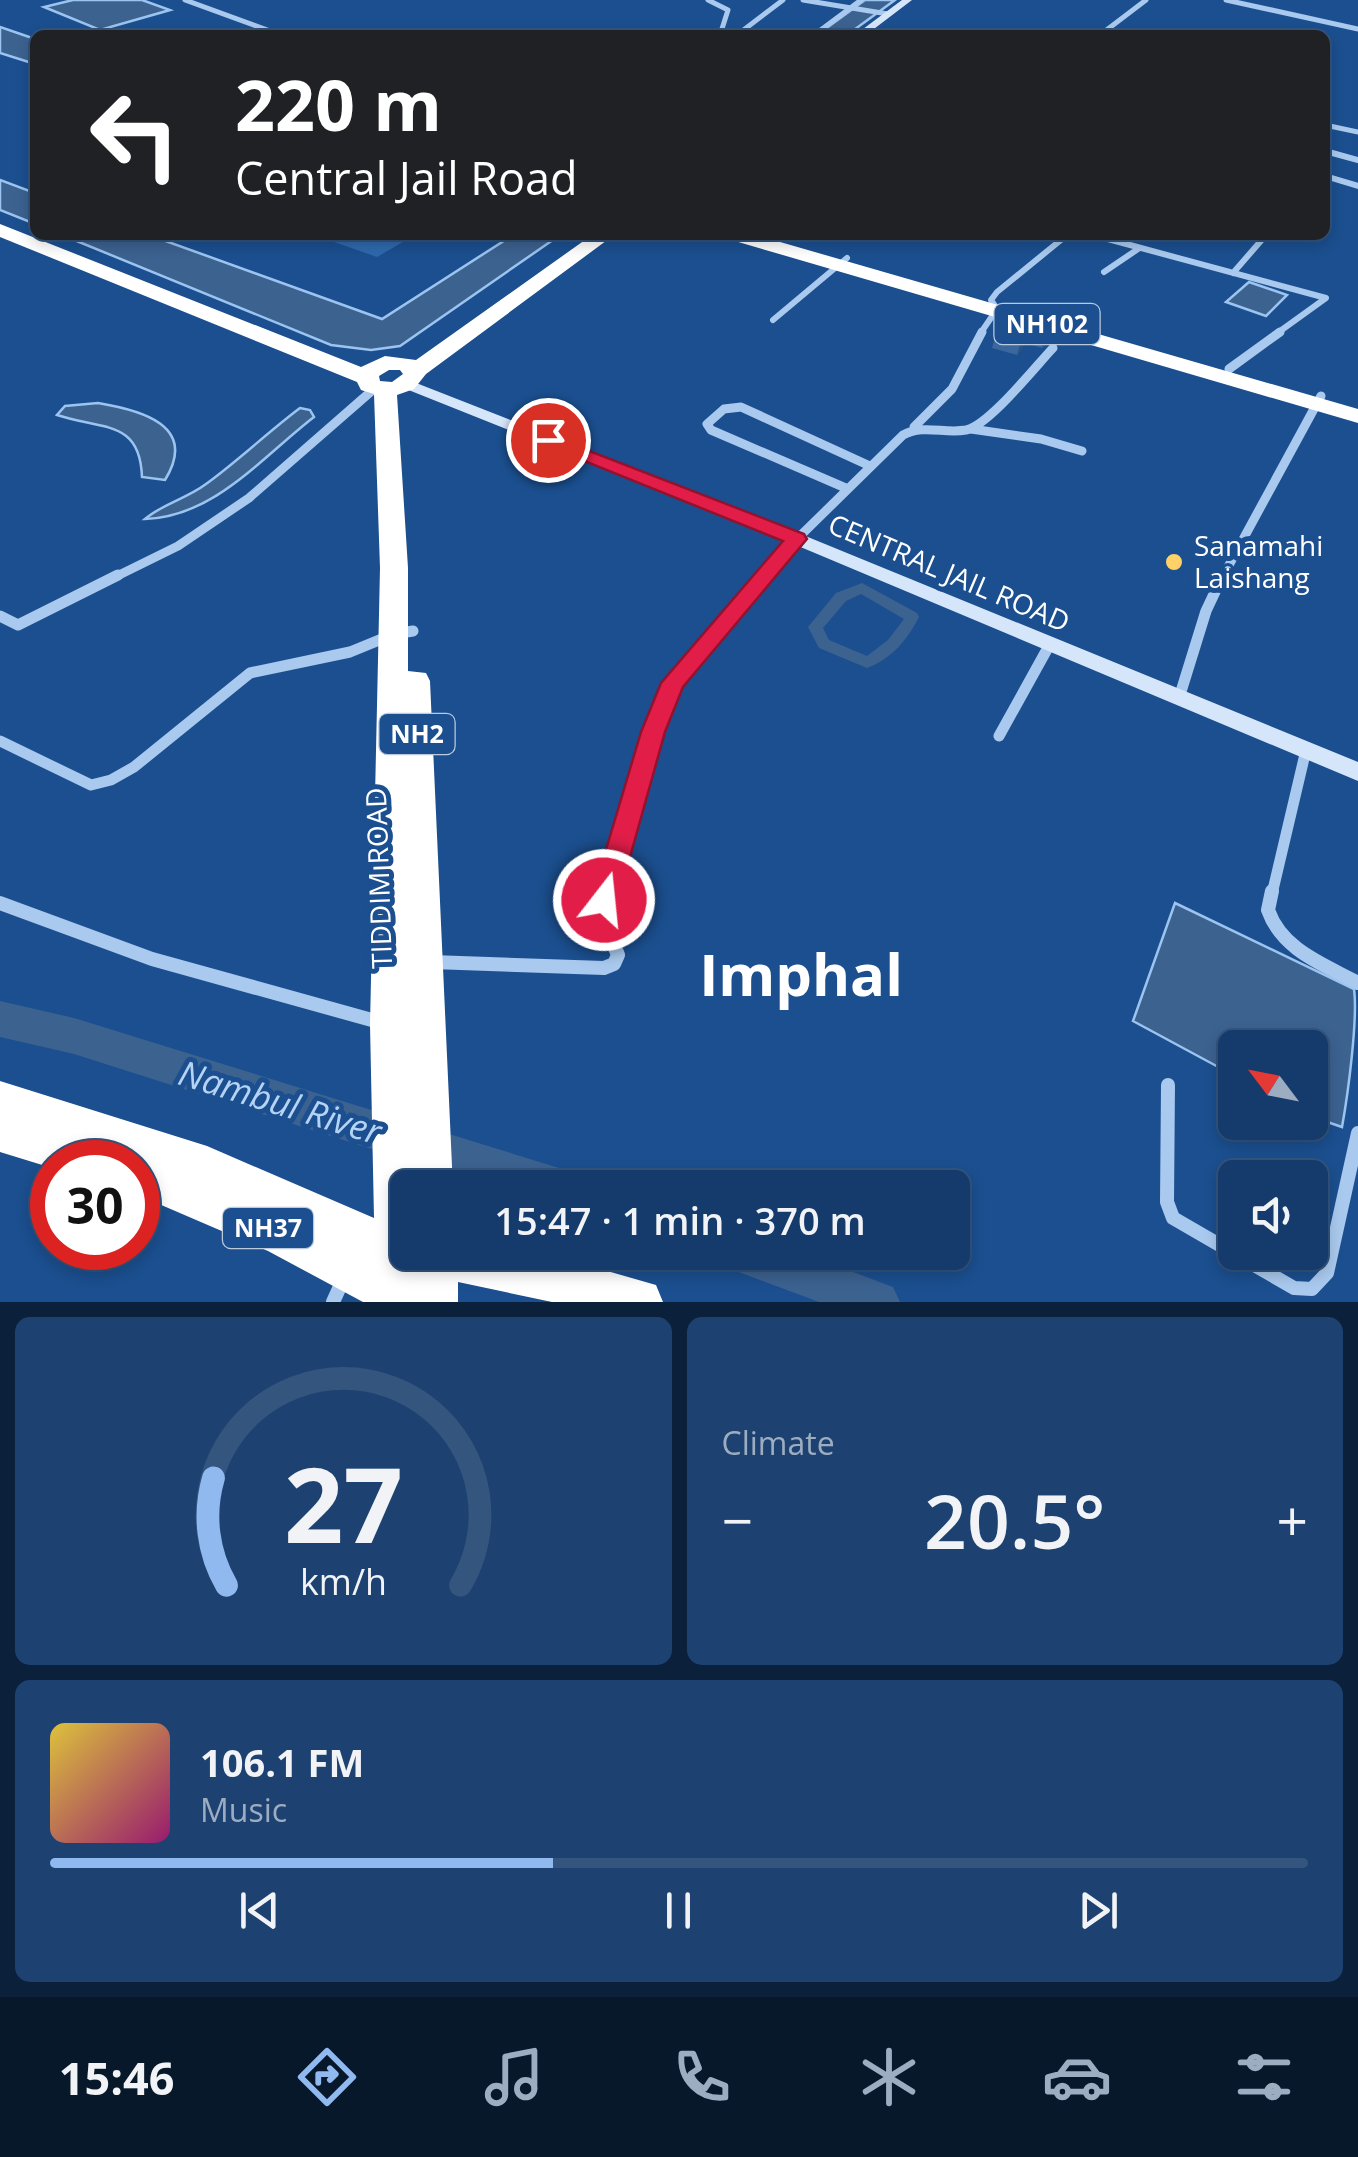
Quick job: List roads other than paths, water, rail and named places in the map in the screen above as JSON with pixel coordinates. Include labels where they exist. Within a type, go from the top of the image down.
[{"type":"highway","points":[[1,228],[30,231]]},
{"type":"highway","points":[[1,228],[30,239]]},
{"type":"highway","points":[[32,240],[391,378]]},
{"type":"highway","points":[[54,240],[391,378]]},
{"type":"highway","points":[[391,378],[436,338],[583,240]]},
{"type":"highway","points":[[391,378],[597,240]]},
{"type":"highway","name":"NH102","points":[[768,240],[1318,400],[1358,407]]},
{"type":"highway","name":"NH102","points":[[994,305],[1230,369],[1358,416]]},
{"type":"highway","points":[[315,345],[380,352],[436,338]]},
{"type":"highway","name":"NH2","points":[[391,378],[391,461],[403,632],[390,1025],[409,1082],[413,1170]]},
{"type":"highway","name":"TIDDIM ROAD","points":[[403,632],[425,1027],[409,1082]]},
{"type":"highway","name":"NH37","points":[[0,1102],[207,1168],[390,1265]]},
{"type":"highway","points":[[0,1131],[31,1140]]},
{"type":"highway","name":"NH37","points":[[160,1181],[390,1266]]},
{"type":"highway","points":[[442,1270],[532,1272],[639,1302]]},
{"type":"street","points":[[185,0],[267,30]]},
{"type":"street","points":[[708,0],[728,10],[722,30]]},
{"type":"street","points":[[744,30],[783,0]]},
{"type":"street","points":[[803,0],[883,14]]},
{"type":"street","points":[[821,30],[861,0]]},
{"type":"street","points":[[865,30],[908,0]]},
{"type":"street","points":[[877,30],[918,0]]},
{"type":"street","points":[[1107,30],[1146,0]]},
{"type":"street","points":[[1226,0],[1358,29]]},
{"type":"street","points":[[1330,126],[1358,132]]},
{"type":"street","points":[[1330,152],[1358,160]]},
{"type":"street","points":[[1330,178],[1358,186]]},
{"type":"street","points":[[424,961],[604,968],[614,964],[618,955],[604,921],[604,900],[653,732],[673,683],[796,539],[952,389],[1010,279],[1060,240]]},
{"type":"street","points":[[1109,240],[1326,298],[1230,369]]},
{"type":"street","points":[[1233,273],[1262,240]]},
{"type":"street","points":[[1104,272],[1138,249]]},
{"type":"street","points":[[773,320],[843,261]]},
{"type":"street","points":[[971,429],[1053,348]]},
{"type":"street","points":[[0,616],[18,625],[178,546],[250,498],[391,378]]},
{"type":"street","name":"CENTRAL JAIL ROAD","points":[[391,378],[796,539],[1358,772]]},
{"type":"street","points":[[1179,698],[1206,610],[1318,400]]},
{"type":"street","points":[[848,489],[710,430],[707,424],[724,409],[740,407],[870,466]]},
{"type":"street","points":[[914,427],[971,429],[1041,439],[1082,451]]},
{"type":"street","points":[[0,741],[91,785],[111,780],[134,768],[250,673],[350,652],[403,632]]},
{"type":"street","points":[[1000,736],[1050,644]]},
{"type":"street","points":[[1306,750],[1268,910],[1270,922],[1288,942],[1358,983]]},
{"type":"street","points":[[0,903],[152,958],[390,1025],[425,1027]]},
{"type":"street","points":[[1168,1084],[1168,1202],[1173,1218],[1294,1288],[1312,1289],[1327,1273],[1358,1132]]},
{"type":"waterway","points":[[862,588],[912,617],[894,644],[867,662],[824,644],[815,627],[841,597],[862,588]]},
{"type":"waterway","name":"Nambul River","points":[[0,1019],[74,1036],[502,1170]]},
{"type":"waterway","name":"Nambul River","points":[[790,1270],[878,1302]]},
{"type":"place","name":"Sanamahi Laishang","points":[[1174,562]]},
{"type":"district","name":"Imphal","points":[[801,976]]}]
